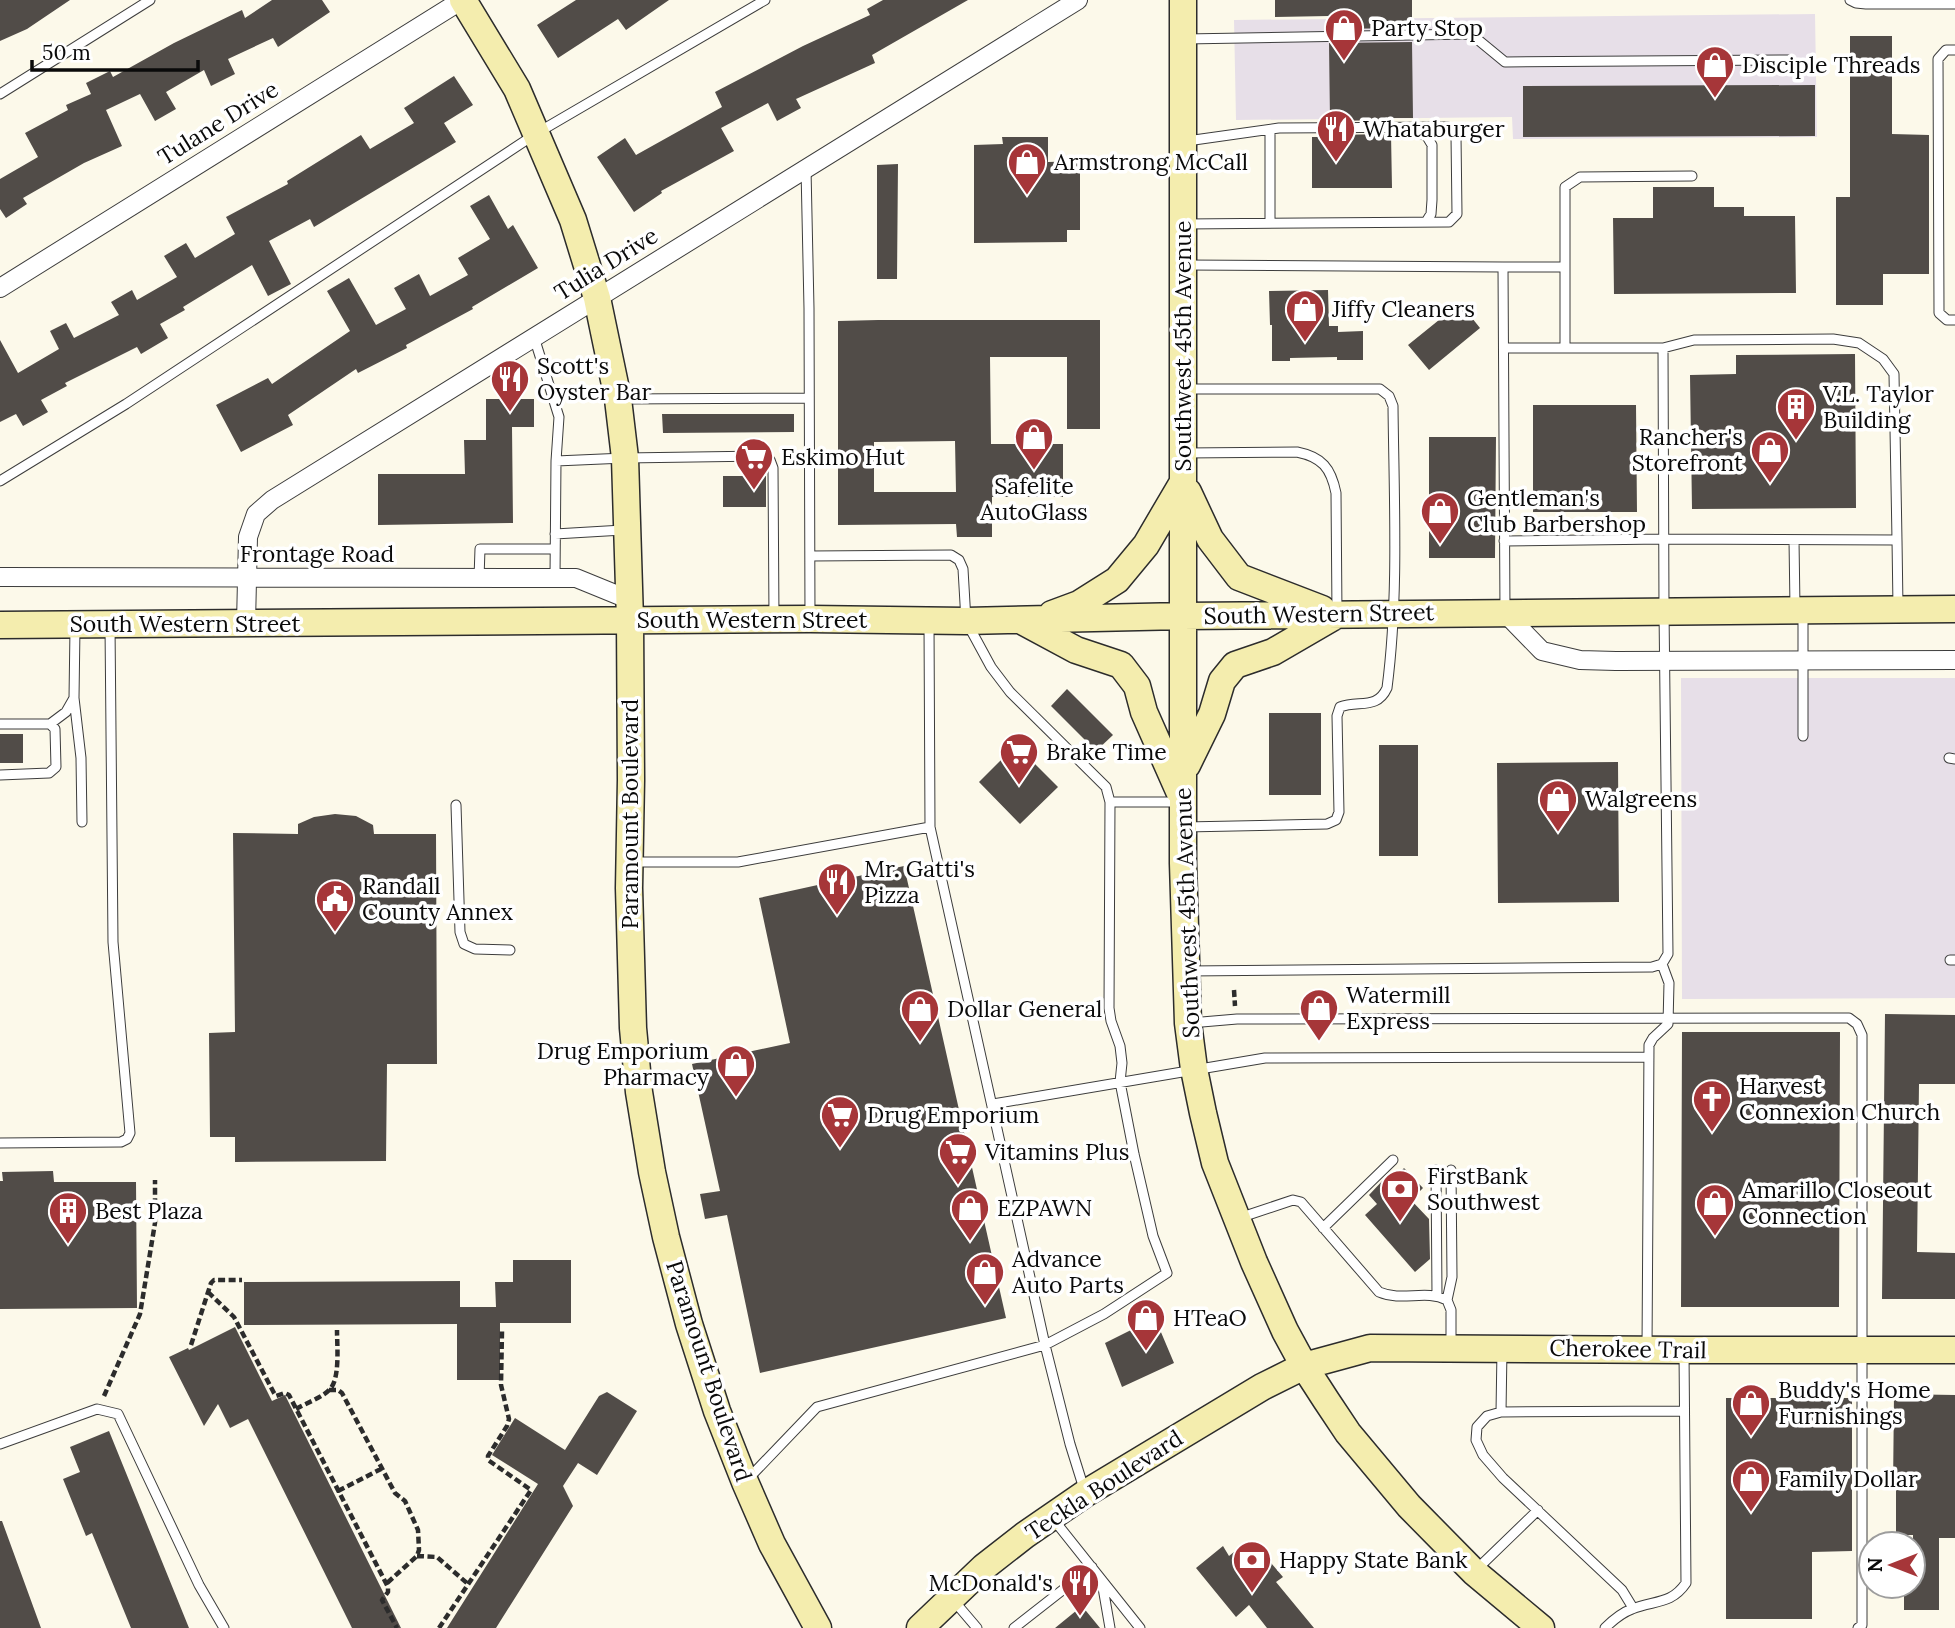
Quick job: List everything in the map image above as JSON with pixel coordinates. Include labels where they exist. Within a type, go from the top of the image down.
[{"type":"main road","name":"Paramount Boulevard","points":[[462,0],[517,89],[537,133],[573,220],[597,298],[618,399],[625,458],[629,530],[629,862],[633,1028],[639,1092],[652,1172],[689,1324],[717,1411],[772,1544],[818,1628]]},
{"type":"main road","name":"Southwest 45th Avenue","points":[[1183,0],[1183,814],[1188,1023],[1194,1069],[1215,1163],[1254,1262],[1304,1366],[1348,1433],[1409,1506],[1474,1572],[1541,1628]]},
{"type":"main road","points":[[1183,480],[1210,539],[1239,577],[1336,615]]},
{"type":"main road","points":[[1028,620],[1079,604],[1117,580],[1146,545],[1183,480]]},
{"type":"main road","name":"South Western Street","points":[[0,625],[246,623],[630,610],[774,620],[966,621],[1505,612],[1955,609]]},
{"type":"main road","points":[[1183,773],[1212,714],[1222,681],[1235,665],[1273,652],[1336,615]]},
{"type":"main road","points":[[1028,620],[1076,650],[1121,665],[1137,686],[1144,712],[1183,814]]},
{"type":"main road","name":"Cherokee Trail","points":[[1304,1366],[1370,1348],[1955,1350]]},
{"type":"main road","name":"Teckla Boulevard","points":[[920,1628],[984,1567],[1086,1493],[1262,1387],[1304,1366]]},
{"type":"street","name":"Tulane Drive","points":[[0,288],[462,0]]},
{"type":"street","name":"Tulia Drive","points":[[246,623],[248,537],[256,514],[272,500],[1079,0]]},
{"type":"street","name":"Frontage Road","points":[[0,577],[576,579],[630,610]]},
{"type":"street","points":[[1505,612],[1542,652],[1580,660],[1955,660]]},
{"type":"lane","points":[[0,94],[150,0]]},
{"type":"lane","points":[[0,481],[126,404],[537,133],[765,0]]},
{"type":"lane","points":[[1850,0],[1866,4],[1955,4]]},
{"type":"lane","points":[[1183,39],[1471,34],[1505,62],[1791,60]]},
{"type":"lane","points":[[1955,50],[1946,50],[1938,59],[1939,313],[1947,320],[1955,320]]},
{"type":"lane","points":[[1183,141],[1297,128],[1448,127],[1456,136],[1457,214],[1448,222],[1183,224]]},
{"type":"lane","points":[[1297,128],[1309,134],[1426,135],[1432,145],[1431,214],[1426,222]]},
{"type":"lane","points":[[1270,130],[1270,223]]},
{"type":"lane","points":[[806,168],[810,619]]},
{"type":"lane","points":[[1564,348],[1564,187],[1580,177],[1692,176]]},
{"type":"lane","points":[[1183,265],[1564,267]]},
{"type":"lane","points":[[1503,267],[1505,612]]},
{"type":"lane","points":[[534,337],[559,417],[555,579]]},
{"type":"lane","points":[[1504,348],[1662,348],[1695,340],[1833,339],[1859,343],[1883,359],[1894,374],[1898,609]]},
{"type":"lane","points":[[1186,971],[1651,967],[1662,964],[1668,954],[1662,348]]},
{"type":"lane","points":[[1110,802],[1183,814],[1327,824],[1336,820],[1339,811],[1337,716],[1340,707],[1373,702],[1382,697],[1387,688],[1393,614],[1393,406],[1389,396],[1380,389],[1183,389]]},
{"type":"lane","points":[[618,399],[809,398]]},
{"type":"lane","points":[[1183,453],[1297,453],[1310,455],[1324,464],[1333,477],[1336,493],[1336,615]]},
{"type":"lane","points":[[556,461],[763,456],[770,460],[773,468],[774,620]]},
{"type":"lane","points":[[555,534],[629,530]]},
{"type":"lane","points":[[1794,540],[1803,660],[1803,736]]},
{"type":"lane","points":[[1504,541],[1897,541]]},
{"type":"lane","points":[[479,578],[480,549],[555,549]]},
{"type":"lane","points":[[745,1482],[817,1407],[1045,1345],[1104,1314],[1167,1273],[1153,1236],[1120,1082],[1122,1063],[1109,1008],[1110,802],[1106,788],[1010,692],[991,667],[966,621],[963,569],[960,560],[951,555],[810,556]]},
{"type":"lane","points":[[929,621],[930,827],[1045,1345],[1070,1444],[1086,1493]]},
{"type":"lane","points":[[75,624],[74,698],[81,758],[82,822]]},
{"type":"lane","points":[[0,1143],[121,1142],[127,1139],[130,1133],[113,942],[110,624]]},
{"type":"lane","points":[[0,724],[50,723],[66,712],[74,698]]},
{"type":"lane","points":[[0,775],[49,773],[56,767],[55,729],[50,723]]},
{"type":"lane","points":[[456,805],[460,932],[464,944],[475,949],[510,950]]},
{"type":"lane","points":[[629,862],[738,862],[930,827]]},
{"type":"lane","points":[[1647,1350],[1649,1045],[1653,1038],[1666,1028],[1669,1018],[1669,983],[1662,964]]},
{"type":"lane","points":[[1188,1023],[1237,1019],[1849,1018],[1857,1024],[1861,1035],[1861,1625],[1858,1628]]},
{"type":"lane","points":[[993,1104],[1265,1058],[1649,1057]]},
{"type":"lane","points":[[1323,1228],[1393,1160]]},
{"type":"lane","points":[[1436,1170],[1437,1295]]},
{"type":"lane","points":[[1451,1170],[1452,1277],[1447,1300],[1451,1310],[1451,1348]]},
{"type":"lane","points":[[1237,1219],[1293,1200],[1301,1202],[1379,1292],[1391,1297],[1437,1295],[1447,1300]]},
{"type":"lane","points":[[1501,1412],[1502,1348]]},
{"type":"lane","points":[[1605,1628],[1615,1618],[1633,1608],[1668,1599],[1686,1583],[1684,1350]]},
{"type":"lane","points":[[0,1444],[97,1409],[118,1414],[199,1586],[224,1628]]},
{"type":"lane","points":[[1633,1608],[1622,1590],[1483,1455],[1476,1440],[1477,1427],[1487,1416],[1501,1412],[1684,1411]]},
{"type":"lane","points":[[1474,1572],[1538,1510]]},
{"type":"lane","points":[[1051,1517],[1140,1628]]},
{"type":"lane","points":[[1014,1628],[1092,1567]]},
{"type":"lane","points":[[1102,1580],[1110,1628]]},
{"type":"lane","points":[[951,1598],[977,1628]]},
{"type":"path","points":[[97,1409],[140,1314],[155,1223],[155,1180]]},
{"type":"path","points":[[191,1345],[214,1280],[242,1280]]},
{"type":"path","points":[[208,1292],[234,1317],[276,1396],[285,1393],[289,1395],[386,1584],[388,1592],[382,1600],[397,1628]]},
{"type":"path","points":[[330,1390],[336,1368],[337,1330]]},
{"type":"path","points":[[439,1628],[531,1490],[488,1460],[509,1419],[501,1385],[502,1331]]},
{"type":"path","points":[[296,1409],[330,1390],[342,1393],[381,1469],[395,1493],[405,1501],[418,1530],[419,1550],[417,1556],[386,1584]]},
{"type":"path","points":[[338,1491],[381,1469]]},
{"type":"path","points":[[417,1556],[437,1557],[468,1584]]},
{"type":"shaded area","points":[[1815,14],[1817,137],[1513,139],[1512,117],[1236,120],[1234,20]]},
{"type":"shaded area","points":[[1681,678],[1955,678],[1955,998],[1682,999]]},
{"type":"building","points":[[0,0],[70,0],[27,29],[0,41]]},
{"type":"building","points":[[272,0],[322,0],[330,12],[278,47],[273,38],[228,59],[235,74],[211,86],[204,70],[166,92],[176,109],[155,121],[140,94],[106,110],[122,146],[84,163],[23,198],[27,204],[6,218],[0,209],[0,179],[38,157],[25,133],[68,110],[66,105],[91,94],[86,83],[110,71],[113,77],[242,10],[245,18]]},
{"type":"building","points":[[576,0],[669,0],[626,30],[618,19],[558,58],[537,25]]},
{"type":"building","points":[[883,0],[968,0],[872,55],[875,63],[796,99],[801,108],[777,121],[768,103],[721,128],[734,151],[661,191],[662,193],[634,212],[597,157],[625,138],[636,155],[722,107],[715,92],[870,15],[867,9]]},
{"type":"building","points":[[1275,0],[1412,0],[1412,28],[1329,29],[1329,16],[1275,17]]},
{"type":"building","points":[[1850,36],[1892,36],[1892,134],[1929,135],[1929,274],[1883,274],[1883,305],[1836,305],[1836,197],[1850,197]]},
{"type":"building","points":[[1412,42],[1413,118],[1330,121],[1329,43]]},
{"type":"building","points":[[454,76],[473,105],[444,123],[456,142],[314,227],[310,219],[269,241],[291,284],[268,296],[252,265],[160,324],[168,338],[141,354],[137,347],[65,383],[67,386],[41,400],[48,412],[23,426],[16,414],[0,422],[0,340],[18,373],[59,349],[50,331],[66,323],[74,338],[119,315],[111,302],[132,290],[137,300],[177,277],[164,256],[186,243],[195,258],[235,234],[226,217],[288,184],[287,181],[361,135],[370,149],[414,123],[404,108]]},
{"type":"building","points":[[1815,85],[1815,136],[1523,137],[1523,86]]},
{"type":"building","points":[[1391,134],[1392,188],[1312,188],[1312,137]]},
{"type":"building","name":"Armstrong McCall","points":[[1002,137],[1048,137],[1048,162],[1080,161],[1080,230],[1067,230],[1067,242],[974,243],[974,145],[1003,144]]},
{"type":"building","points":[[898,164],[897,279],[877,279],[877,165]]},
{"type":"building","points":[[1653,187],[1714,187],[1714,207],[1744,207],[1744,216],[1795,216],[1796,293],[1614,294],[1613,218],[1653,218]]},
{"type":"building","points":[[489,195],[508,229],[513,225],[538,268],[472,307],[473,309],[406,345],[407,348],[358,373],[356,369],[288,415],[293,425],[241,452],[216,405],[268,378],[272,384],[350,331],[327,291],[349,278],[376,325],[406,309],[394,288],[419,274],[430,296],[468,275],[458,258],[490,239],[470,206]]},
{"type":"building","points":[[1328,290],[1329,326],[1338,326],[1338,332],[1363,331],[1363,360],[1337,360],[1337,357],[1272,361],[1269,291]]},
{"type":"building","points":[[1460,303],[1480,328],[1429,370],[1408,345]]},
{"type":"building","points":[[1100,320],[1100,429],[1067,429],[1067,357],[990,357],[991,444],[1063,444],[1063,497],[992,497],[992,537],[957,537],[956,524],[838,525],[838,321]],"holes":[[[955,441],[956,492],[874,492],[874,442]]]},
{"type":"building","name":"V.L. Taylor Building","points":[[1855,354],[1856,508],[1692,509],[1690,375],[1736,374],[1736,355]]},
{"type":"building","points":[[486,399],[534,399],[534,427],[512,427],[513,523],[378,525],[378,474],[465,474],[464,440],[486,440]]},
{"type":"building","points":[[1533,405],[1636,405],[1637,512],[1533,512]]},
{"type":"building","points":[[662,414],[794,414],[794,432],[663,433]]},
{"type":"building","points":[[1429,437],[1496,437],[1495,558],[1429,558]]},
{"type":"building","name":"Eskimo Hut","points":[[723,476],[766,476],[766,507],[723,507]]},
{"type":"building","points":[[1067,689],[1113,735],[1096,751],[1051,706]]},
{"type":"building","points":[[1269,713],[1321,713],[1321,795],[1269,795]]},
{"type":"building","points":[[0,734],[23,734],[23,763],[0,763]]},
{"type":"building","points":[[1016,745],[1058,787],[1020,824],[979,782]]},
{"type":"building","points":[[1379,745],[1418,745],[1418,856],[1379,856]]},
{"type":"building","name":"Walgreens","points":[[1618,762],[1619,902],[1498,903],[1497,763]]},
{"type":"building","name":"Randall County Annex","points":[[335,814],[356,816],[373,825],[374,834],[436,834],[437,1064],[387,1064],[386,1161],[235,1162],[235,1137],[210,1137],[209,1033],[235,1032],[233,833],[298,834],[298,824],[314,817]]},
{"type":"building","points":[[904,866],[1006,1318],[760,1373],[727,1215],[705,1219],[700,1194],[720,1191],[692,1064],[790,1043],[759,898]]},
{"type":"building","points":[[1885,1014],[1955,1015],[1955,1084],[1919,1084],[1917,1252],[1955,1253],[1955,1299],[1882,1299]]},
{"type":"building","points":[[1682,1032],[1840,1032],[1839,1307],[1681,1307]]},
{"type":"building","name":"FirstBank Southwest","points":[[1404,1168],[1423,1188],[1411,1200],[1429,1219],[1430,1259],[1415,1272],[1365,1215],[1377,1204],[1369,1195],[1385,1178],[1390,1184]]},
{"type":"building","name":"Best Plaza","points":[[53,1171],[54,1182],[136,1182],[137,1308],[0,1309],[2,1172]]},
{"type":"building","points":[[513,1260],[571,1260],[571,1323],[500,1323],[500,1380],[457,1380],[457,1324],[244,1325],[244,1282],[460,1281],[460,1307],[496,1307],[495,1282],[513,1282]]},
{"type":"building","points":[[1155,1318],[1174,1363],[1122,1387],[1105,1343]]},
{"type":"building","points":[[235,1327],[272,1401],[285,1395],[401,1628],[352,1628],[248,1419],[230,1428],[218,1404],[204,1426],[169,1357]]},
{"type":"building","points":[[607,1392],[637,1411],[597,1475],[578,1463],[563,1486],[573,1506],[496,1628],[447,1628],[538,1484],[492,1455],[515,1418],[565,1450],[599,1396]]},
{"type":"building","points":[[1894,1394],[1955,1395],[1955,1538],[1939,1538],[1939,1610],[1904,1610],[1904,1600],[1927,1600],[1927,1530],[1896,1530],[1896,1489],[1893,1489]]},
{"type":"building","points":[[1726,1398],[1852,1398],[1852,1551],[1812,1552],[1812,1619],[1726,1619]]},
{"type":"building","points":[[109,1431],[189,1628],[131,1628],[92,1533],[86,1536],[63,1479],[80,1472],[70,1447]]},
{"type":"building","points":[[2,1521],[41,1628],[0,1628]]},
{"type":"building","name":"Happy State Bank","points":[[1223,1546],[1229,1556],[1239,1548],[1260,1550],[1283,1577],[1276,1582],[1314,1628],[1267,1628],[1249,1605],[1236,1617],[1196,1568]]},
{"type":"building","name":"McDonald's","points":[[1082,1606],[1100,1628],[1055,1628]]},
{"type":"place","name":"Party Stop","points":[[1344,62]]},
{"type":"place","name":"Disciple Threads","points":[[1715,99]]},
{"type":"place","name":"Whataburger","points":[[1336,163]]},
{"type":"place","name":"Armstrong McCall","points":[[1027,196]]},
{"type":"place","name":"Jiffy Cleaners","points":[[1305,343]]},
{"type":"place","name":"Scott's Oyster Bar","points":[[510,413]]},
{"type":"place","name":"V.L. Taylor Building","points":[[1796,441]]},
{"type":"place","name":"Safelite AutoGlass","points":[[1034,471]]},
{"type":"place","name":"Rancher's Storefront","points":[[1770,484]]},
{"type":"place","name":"Eskimo Hut","points":[[754,491]]},
{"type":"place","name":"Gentleman's Club Barbershop","points":[[1440,545]]},
{"type":"place","name":"Brake Time","points":[[1019,786]]},
{"type":"place","name":"Walgreens","points":[[1558,833]]},
{"type":"place","name":"Mr. Gatti's Pizza","points":[[837,916]]},
{"type":"place","name":"Randall County Annex","points":[[335,933]]},
{"type":"place","name":"Watermill Express","points":[[1319,1042]]},
{"type":"place","name":"Dollar General","points":[[920,1043]]},
{"type":"place","name":"Drug Emporium Pharmacy","points":[[736,1098]]},
{"type":"place","name":"Harvest Connexion Church","points":[[1712,1133]]},
{"type":"place","name":"Drug Emporium","points":[[840,1149]]},
{"type":"place","name":"Vitamins Plus","points":[[958,1186]]},
{"type":"place","name":"FirstBank Southwest","points":[[1400,1223]]},
{"type":"place","name":"Amarillo Closeout Connection","points":[[1715,1237]]},
{"type":"place","name":"EZPAWN","points":[[970,1242]]},
{"type":"place","name":"Best Plaza","points":[[68,1245]]},
{"type":"place","name":"Advance Auto Parts","points":[[985,1306]]},
{"type":"place","name":"HTeaO","points":[[1146,1352]]},
{"type":"place","name":"Buddy's Home Furnishings","points":[[1751,1437]]},
{"type":"place","name":"Family Dollar","points":[[1751,1513]]},
{"type":"place","name":"Happy State Bank","points":[[1252,1594]]},
{"type":"place","name":"McDonald's","points":[[1080,1617]]}]
